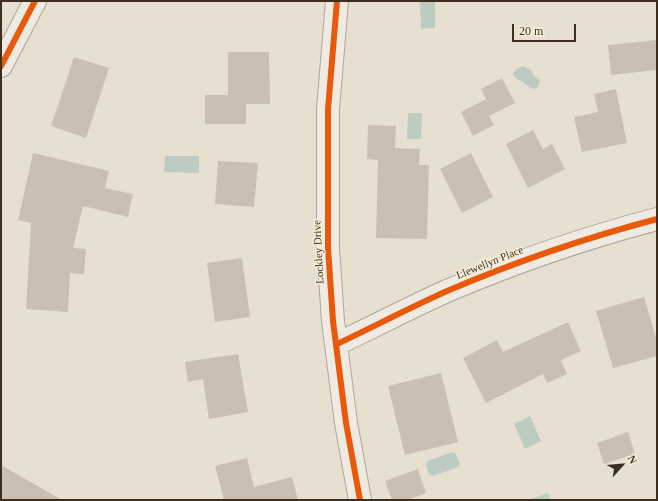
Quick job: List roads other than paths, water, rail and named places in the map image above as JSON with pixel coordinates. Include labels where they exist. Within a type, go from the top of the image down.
[{"type":"street","points":[[1,66],[35,1]]},
{"type":"street","name":"Lockley Drive","points":[[337,1],[328,102],[328,255],[346,423],[360,500]]},
{"type":"street","name":"Llewellyn Place","points":[[337,344],[446,292],[520,261],[602,234],[657,219]]}]
